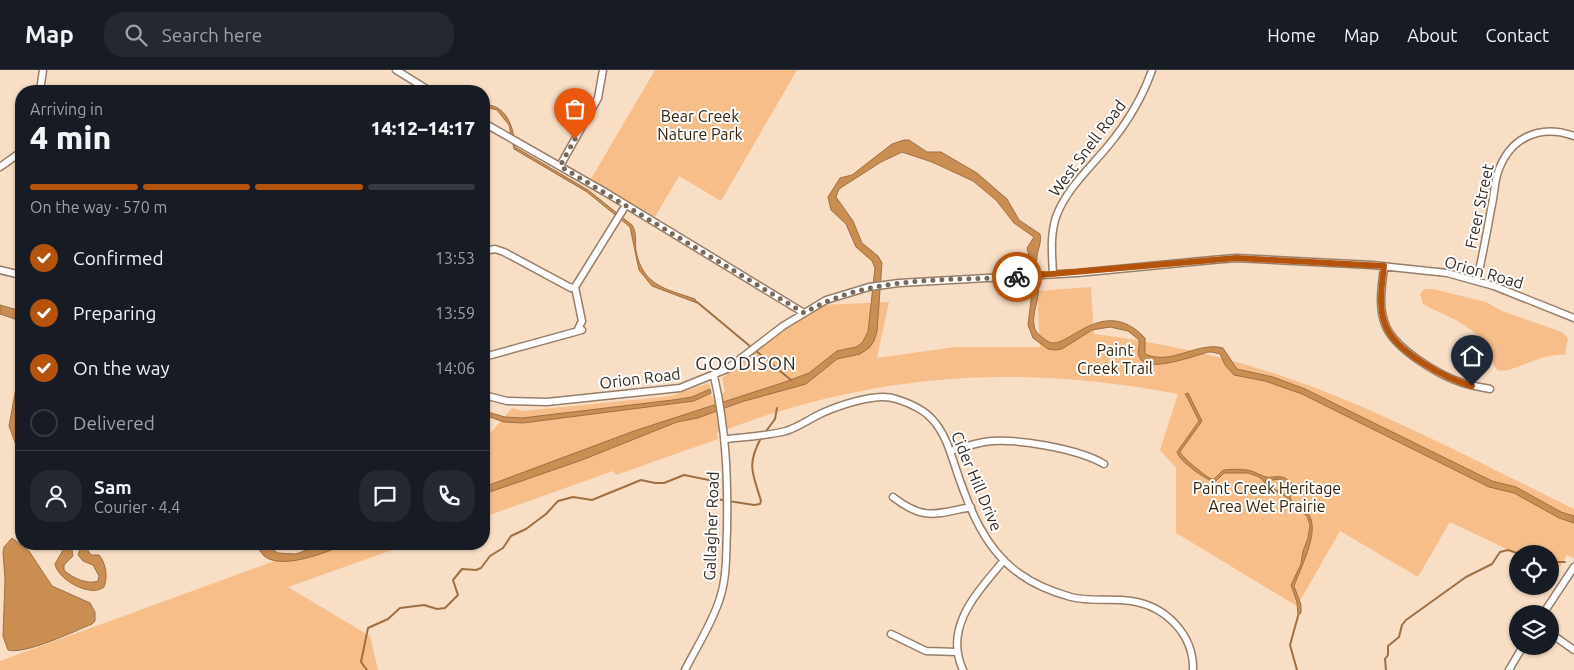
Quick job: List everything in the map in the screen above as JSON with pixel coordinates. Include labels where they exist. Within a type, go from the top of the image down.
[{"type":"street","points":[[41,85],[43,70]]},
{"type":"street","points":[[396,70],[420,85]]},
{"type":"street","points":[[560,166],[598,98],[603,70]]},
{"type":"street","name":"West Snell Road","points":[[1053,274],[1052,231],[1060,208],[1077,182],[1124,126],[1143,93],[1152,70]]},
{"type":"street","points":[[490,126],[626,205],[804,313]]},
{"type":"street","name":"Freer Street","points":[[1477,281],[1496,178],[1505,156],[1517,141],[1529,134],[1542,130],[1574,136]]},
{"type":"street","points":[[0,167],[15,156]]},
{"type":"street","points":[[490,355],[579,331],[582,322],[575,287],[626,205]]},
{"type":"street","points":[[490,250],[495,249],[504,252],[571,288],[575,287]]},
{"type":"street","name":"Orion Road","points":[[490,396],[508,401],[547,402],[680,388],[714,376],[804,313],[826,300],[884,284],[1029,276],[1236,258],[1384,266],[1447,273],[1477,281],[1574,318]]},
{"type":"street","points":[[1384,266],[1382,314],[1391,336],[1411,354],[1441,373],[1461,383],[1490,388]]},
{"type":"street","points":[[0,270],[15,274]]},
{"type":"street","name":"Gallagher Road","points":[[685,670],[714,615],[724,581],[728,475],[723,415],[714,376]]},
{"type":"street","name":"Cider Hill Drive","points":[[726,439],[761,436],[788,430],[842,405],[862,400],[893,398],[918,408],[938,426],[950,451],[970,507],[985,537],[1004,560],[1018,573],[1044,588],[1072,597],[1132,601],[1153,607],[1177,623],[1190,642],[1193,670]]},
{"type":"street","points":[[950,451],[985,442],[1007,441],[1078,453],[1104,464]]},
{"type":"street","points":[[893,497],[920,514],[931,514],[970,507]]},
{"type":"street","points":[[963,670],[957,652],[957,632],[963,615],[970,602],[1004,560]]},
{"type":"street","points":[[1550,605],[1574,567]]},
{"type":"street","points":[[891,634],[926,651],[957,652]]},
{"type":"street","points":[[1559,639],[1574,650]]},
{"type":"street","points":[[1509,670],[1518,655]]},
{"type":"green space","name":"Bear Creek Nature Park","points":[[655,70],[797,70],[721,201],[679,176],[655,217],[591,179]]},
{"type":"green space","points":[[1091,287],[1094,334],[1164,345],[1211,355],[1279,375],[1392,420],[1574,509],[1574,558],[1567,555],[1559,568],[1559,545],[1509,545],[1509,550],[1450,522],[1418,577],[1340,531],[1297,606],[1176,533],[1176,468],[1160,450],[1178,394],[1118,384],[1059,379],[1002,377],[944,379],[888,386],[831,397],[774,413],[717,433],[718,439],[616,475],[613,471],[490,515],[490,434],[512,408],[523,411],[671,396],[709,383],[712,397],[725,392],[722,378],[787,328],[822,305],[889,302],[877,358],[955,347],[1040,347],[1037,291]]},
{"type":"green space","points":[[1424,289],[1433,289],[1486,302],[1502,311],[1562,332],[1568,338],[1565,355],[1546,357],[1503,371],[1497,370],[1482,343],[1468,327],[1423,304],[1420,294]]},
{"type":"green space","points":[[392,550],[288,587],[370,636],[378,670],[0,670],[0,661],[302,551]]},
{"type":"shaded area","points":[[490,105],[498,108],[509,121],[513,131],[515,147],[588,190],[632,225],[635,231],[639,263],[650,279],[665,289],[695,299],[697,303],[652,286],[639,270],[630,227],[587,192],[514,149],[509,125],[497,110],[490,108]]},
{"type":"shaded area","points":[[909,140],[927,152],[941,152],[977,173],[1007,199],[1019,220],[1040,234],[1037,253],[1038,290],[1034,325],[1037,333],[1049,342],[1057,343],[1101,322],[1115,321],[1130,326],[1145,338],[1145,354],[1155,357],[1175,356],[1204,348],[1223,348],[1237,369],[1273,377],[1305,389],[1492,481],[1516,487],[1561,512],[1574,516],[1574,523],[1559,518],[1514,493],[1489,487],[1302,394],[1265,381],[1234,375],[1225,365],[1220,354],[1209,352],[1172,362],[1150,364],[1143,362],[1139,356],[1139,340],[1128,331],[1110,327],[1092,330],[1062,349],[1048,349],[1033,338],[1028,325],[1032,292],[1032,268],[1027,248],[1034,237],[1014,223],[996,200],[973,181],[932,162],[902,152],[881,162],[839,189],[836,197],[853,221],[862,243],[878,256],[882,263],[877,331],[874,341],[869,348],[860,354],[837,359],[806,384],[741,402],[698,418],[677,422],[582,460],[490,492],[490,485],[634,431],[809,373],[837,351],[856,347],[862,343],[868,332],[875,268],[872,261],[856,247],[846,224],[831,210],[828,197],[840,178],[852,175],[892,144]]},
{"type":"shaded area","points":[[0,305],[15,309],[15,319],[0,314]]},
{"type":"shaded area","points":[[710,389],[711,393],[694,401],[523,423],[504,422],[490,417],[490,413],[505,417],[522,418],[692,397]]},
{"type":"shaded area","points":[[15,393],[15,442],[9,426]]},
{"type":"shaded area","points":[[1188,393],[1202,421],[1180,452],[1195,467],[1212,479],[1224,470],[1248,470],[1266,477],[1285,478],[1295,486],[1290,497],[1291,500],[1303,508],[1312,522],[1308,551],[1294,586],[1301,605],[1301,613],[1298,616],[1297,602],[1291,585],[1301,564],[1308,538],[1310,525],[1307,516],[1290,504],[1285,496],[1269,489],[1262,479],[1257,476],[1248,473],[1224,473],[1215,482],[1211,481],[1188,465],[1179,456],[1177,452],[1199,421],[1185,394]],"holes":[[[1280,479],[1292,487],[1287,495],[1270,487],[1265,481]]]},
{"type":"shaded area","points":[[12,538],[15,540],[15,550],[29,551],[52,586],[90,603],[95,612],[95,621],[92,624],[38,646],[16,651],[8,650],[3,636],[4,547]]},
{"type":"shaded area","points":[[63,550],[72,550],[73,556],[64,565],[64,570],[71,576],[85,581],[98,581],[99,576],[93,565],[83,561],[78,555],[80,550],[89,550],[91,555],[99,555],[105,566],[106,579],[104,587],[98,590],[91,590],[76,586],[62,576],[55,564]]},
{"type":"shaded area","points":[[260,550],[296,554],[308,550],[332,550],[294,561],[272,560],[264,556]]},
{"type":"waterway","points":[[697,302],[751,347]]},
{"type":"waterway","points":[[755,350],[791,380]]},
{"type":"waterway","points":[[764,434],[775,419],[777,408]]},
{"type":"waterway","points":[[367,670],[361,662],[368,628],[388,619],[400,608],[424,605],[437,609],[445,608],[458,595],[453,580],[462,569],[476,570],[481,568],[490,556],[503,548],[511,536],[526,529],[546,514],[558,501],[573,497],[592,500],[641,480],[664,483],[684,475],[714,481],[716,499],[754,505],[760,504],[761,501],[752,470],[752,463],[761,438]]},
{"type":"waterway","points":[[1386,670],[1385,659],[1388,655],[1388,646],[1399,637],[1402,625],[1406,620],[1466,577],[1492,564],[1500,552],[1509,550]]},
{"type":"waterway","points":[[1559,562],[1565,562]]},
{"type":"waterway","points":[[1297,670],[1290,645],[1298,616]]},
{"type":"way so far","points":[[575,139],[560,166],[804,313],[826,300],[852,291],[884,284],[1017,277]]},
{"type":"district","name":"GOODISON","points":[[746,364]]},
{"type":"route","points":[[1017,277],[1236,258],[1384,266],[1381,306],[1385,326],[1391,336],[1411,354],[1428,365],[1461,383],[1472,386]]},
{"type":"park label","name":"Paint Creek Trail","points":[[1115,359]]},
{"type":"park label","name":"Paint Creek Heritage Area Wet Prairie","points":[[1267,497]]}]
